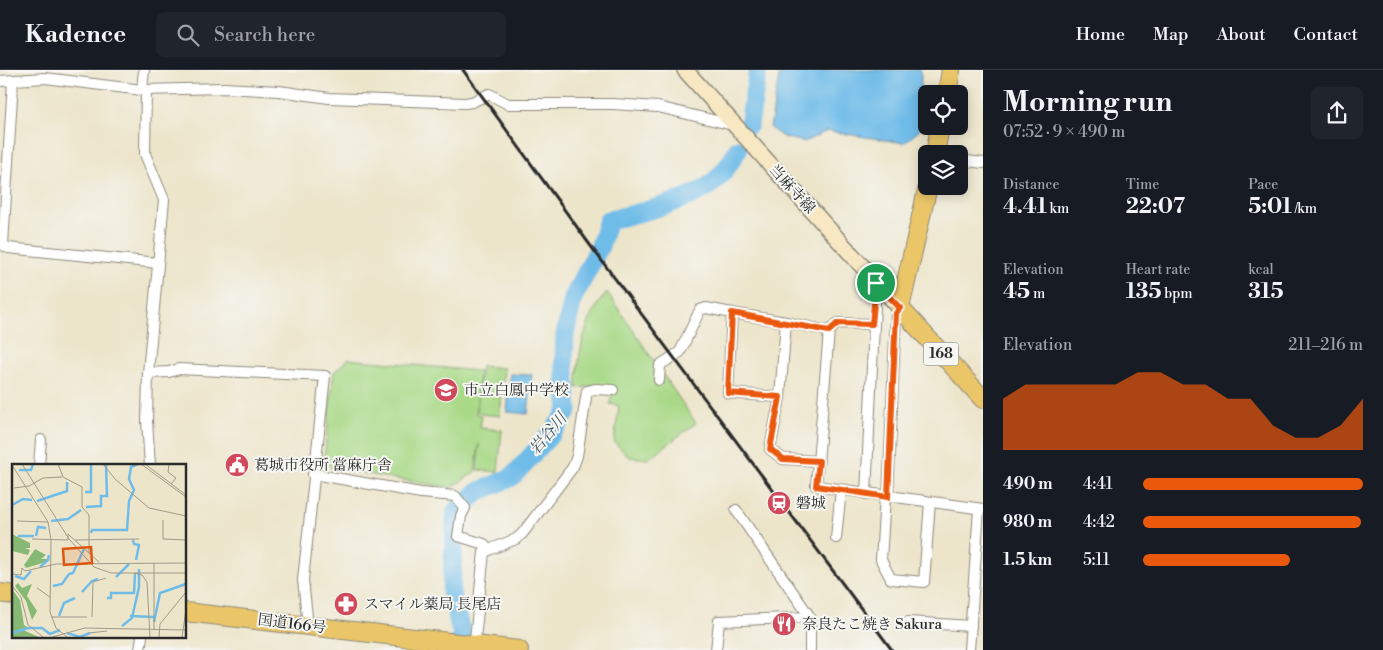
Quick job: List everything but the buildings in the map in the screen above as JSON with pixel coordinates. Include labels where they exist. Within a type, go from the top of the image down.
[{"type":"highway","points":[[948,85],[951,70]]},
{"type":"highway","points":[[900,308],[926,195]]},
{"type":"highway","name":"168","points":[[900,308],[983,400]]},
{"type":"highway","name":"国道166号","points":[[186,612],[449,643],[474,648],[519,650]]},
{"type":"main road","name":"当麻寺線","points":[[685,70],[900,308]]},
{"type":"street","points":[[144,70],[145,154],[164,200],[148,373],[147,421],[150,464]]},
{"type":"street","points":[[0,81],[45,74],[144,90],[224,88],[279,91],[329,98],[464,103],[472,102],[489,94],[508,104],[613,104],[658,107],[734,125]]},
{"type":"street","points":[[13,80],[1,244],[8,248],[158,263]]},
{"type":"street","points":[[968,161],[983,163]]},
{"type":"street","points":[[866,494],[872,324],[876,283]]},
{"type":"street","points":[[659,380],[660,365],[680,352],[700,310],[706,308],[829,331]]},
{"type":"street","points":[[900,308],[896,313],[881,560],[891,579],[924,582],[930,502]]},
{"type":"street","points":[[732,313],[728,393],[780,397]]},
{"type":"street","points":[[786,322],[780,397],[770,449],[783,459],[819,461]]},
{"type":"street","points":[[872,324],[838,323],[829,331],[816,486],[886,497],[982,508],[969,650]]},
{"type":"street","points":[[148,373],[169,372],[179,369],[325,376],[303,580],[308,626]]},
{"type":"street","points":[[474,648],[484,552],[516,539],[522,534],[573,467],[577,456],[587,391],[595,389],[613,390]]},
{"type":"street","points":[[39,464],[41,440]]},
{"type":"street","points":[[313,474],[421,494],[455,496],[465,508],[461,516],[458,536],[484,544],[487,550]]},
{"type":"street","points":[[836,538],[841,490]]},
{"type":"street","points":[[736,510],[810,617],[810,650]]},
{"type":"street","points":[[716,650],[720,621],[810,617]]},
{"type":"street","points":[[908,622],[971,626]]},
{"type":"green space","points":[[607,292],[696,423],[648,459],[629,457],[614,442],[619,406],[610,404],[613,388],[595,386],[577,388],[577,375],[584,337],[593,313]]},
{"type":"green space","points":[[348,359],[479,371],[476,414],[482,416],[480,428],[502,430],[498,472],[477,470],[479,444],[475,472],[451,488],[331,468],[324,459],[334,372]]},
{"type":"green space","points":[[481,366],[504,368],[500,416],[481,414],[477,411]]},
{"type":"water","points":[[780,70],[921,70],[921,85],[918,85],[918,132],[904,143],[827,131],[804,142],[783,137],[770,128]]},
{"type":"water","points":[[510,374],[532,375],[528,414],[507,412]]},
{"type":"waterway","name":"岩谷川","points":[[749,125],[758,70]]},
{"type":"waterway","name":"岩谷川","points":[[457,650],[462,635],[451,593],[456,511],[478,492],[512,477],[552,433],[568,411],[564,359],[565,335],[573,298],[600,246],[608,220],[665,205],[694,194],[716,180],[731,162],[738,149]]},
{"type":"railway","points":[[463,70],[590,245],[892,650]]},
{"type":"place","name":"市立白鳳中学校","points":[[446,390]]},
{"type":"place","name":"葛城市役所 當麻庁舎","points":[[237,465]]},
{"type":"place","name":"磐城","points":[[779,503]]},
{"type":"place","name":"スマイル薬局 長尾店","points":[[346,604]]},
{"type":"place","name":"奈良たこ焼き Sakura","points":[[784,624]]},
{"type":"route","points":[[876,283],[900,308],[896,313],[888,497],[816,486],[819,461],[783,459],[770,449],[780,397],[728,393],[732,313],[829,331],[838,323],[872,324],[876,283]]}]
